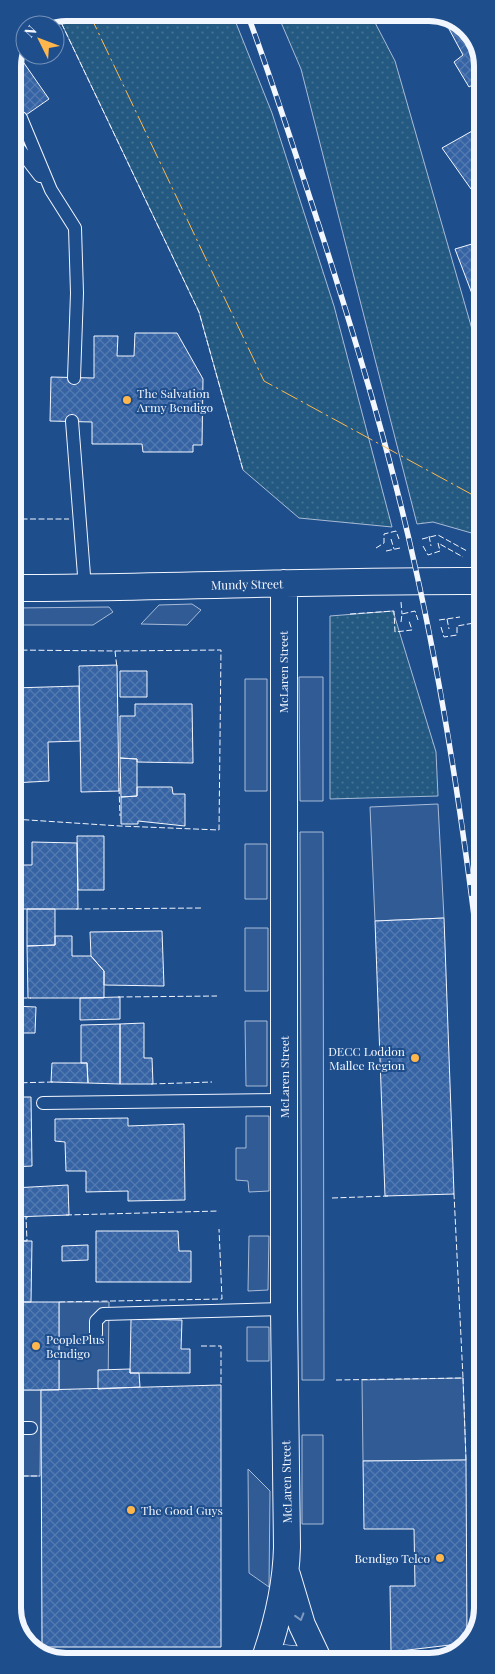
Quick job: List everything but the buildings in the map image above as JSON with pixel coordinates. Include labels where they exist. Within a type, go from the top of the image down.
[{"type":"street","name":"Mundy Street","points":[[21,588],[474,581]]},
{"type":"street","name":"McLaren Street","points":[[267,1653],[276,1627],[286,1572],[284,583]]},
{"type":"street","name":"McLaren Street","points":[[286,1572],[302,1625],[315,1653]]},
{"type":"lane","points":[[21,118],[51,190]]},
{"type":"lane","points":[[21,151],[51,190],[75,228],[77,293],[74,378]]},
{"type":"lane","points":[[72,421],[85,588]]},
{"type":"lane","points":[[43,1103],[284,1100]]},
{"type":"lane","points":[[96,1334],[96,1321],[103,1314],[284,1309]]},
{"type":"lane","points":[[21,1428],[32,1428]]},
{"type":"shaded area","points":[[65,21],[235,21],[272,113],[334,306],[392,527],[299,518],[243,470],[199,312],[65,31]]},
{"type":"shaded area","points":[[280,21],[374,21],[395,61],[474,336],[474,534],[433,522],[417,524],[301,69]]},
{"type":"shaded area","points":[[192,604],[201,610],[187,625],[141,624],[159,605]]},
{"type":"shaded area","points":[[109,607],[113,612],[93,625],[21,625],[21,608]]},
{"type":"shaded area","points":[[393,611],[436,752],[438,796],[330,799],[330,616]]},
{"type":"shaded area","points":[[299,677],[323,677],[323,801],[300,801]]},
{"type":"shaded area","points":[[245,679],[267,679],[267,791],[245,791]]},
{"type":"shaded area","points":[[438,804],[444,918],[375,921],[370,807]]},
{"type":"shaded area","points":[[300,832],[323,832],[324,1380],[302,1380]]},
{"type":"shaded area","points":[[245,844],[267,844],[267,899],[245,899]]},
{"type":"shaded area","points":[[245,928],[268,928],[268,991],[245,991]]},
{"type":"shaded area","points":[[245,1021],[267,1021],[267,1086],[246,1086]]},
{"type":"shaded area","points":[[246,1116],[269,1116],[269,1191],[249,1192],[248,1181],[236,1180],[236,1148],[246,1148]]},
{"type":"shaded area","points":[[249,1236],[269,1236],[268,1290],[248,1291]]},
{"type":"shaded area","points":[[59,1302],[109,1302],[108,1389],[59,1390]]},
{"type":"shaded area","points":[[247,1327],[269,1327],[269,1361],[247,1361]]},
{"type":"shaded area","points":[[463,1378],[466,1460],[363,1461],[362,1380]]},
{"type":"shaded area","points":[[21,1390],[41,1390],[40,1476],[21,1476]]},
{"type":"shaded area","points":[[302,1435],[323,1435],[323,1524],[302,1524]]},
{"type":"shaded area","points":[[248,1469],[270,1491],[269,1587],[249,1573]]},
{"type":"railway","points":[[250,21],[287,127],[349,321],[385,443],[406,525],[446,721],[474,918]]},
{"type":"fence","points":[[65,31],[199,312],[243,470]]},
{"type":"fence","points":[[21,519],[69,519]]},
{"type":"fence","points":[[376,548],[384,543],[384,534],[396,531],[399,539]]},
{"type":"fence","points":[[422,539],[438,535],[467,551]]},
{"type":"fence","points":[[429,536],[431,546]]},
{"type":"fence","points":[[391,539],[394,549]]},
{"type":"fence","points":[[423,546],[428,555],[440,551],[438,543],[463,557]]},
{"type":"fence","points":[[386,551],[400,548]]},
{"type":"fence","points":[[401,602],[402,614]]},
{"type":"fence","points":[[350,614],[394,611],[395,632],[412,630],[409,621]]},
{"type":"fence","points":[[401,622],[402,614],[415,611],[418,620]]},
{"type":"fence","points":[[439,620],[460,617]]},
{"type":"fence","points":[[447,619],[449,629]]},
{"type":"fence","points":[[441,627],[444,637],[457,635],[457,626],[474,623]]},
{"type":"fence","points":[[21,650],[221,650],[219,830],[21,820]]},
{"type":"fence","points":[[115,651],[117,668]]},
{"type":"fence","points":[[119,788],[120,816]]},
{"type":"fence","points":[[76,909],[203,908]]},
{"type":"fence","points":[[118,997],[217,996]]},
{"type":"fence","points":[[21,998],[31,998]]},
{"type":"fence","points":[[21,1083],[53,1082]]},
{"type":"fence","points":[[151,1084],[212,1082]]},
{"type":"fence","points":[[336,1380],[463,1378],[454,1194],[451,1194]]},
{"type":"fence","points":[[332,1198],[388,1196]]},
{"type":"fence","points":[[66,1215],[219,1211]]},
{"type":"fence","points":[[23,1241],[27,1241],[26,1217],[28,1217]]},
{"type":"fence","points":[[59,1302],[222,1299],[219,1229]]},
{"type":"fence","points":[[201,1346],[221,1346],[221,1385]]},
{"type":"fence","points":[[463,1378],[466,1460]]},
{"type":"fence","points":[[21,1476],[40,1476]]},
{"type":"power","points":[[93,21],[264,381],[474,496]]},
{"type":"place","name":"The Salvation Army Bendigo","points":[[127,400]]},
{"type":"place","name":"DECC Loddon Mallee Region","points":[[415,1058]]},
{"type":"place","name":"PeoplePlus Bendigo","points":[[36,1346]]},
{"type":"place","name":"The Good Guys","points":[[131,1510]]},
{"type":"place","name":"Bendigo Telco","points":[[440,1558]]}]
